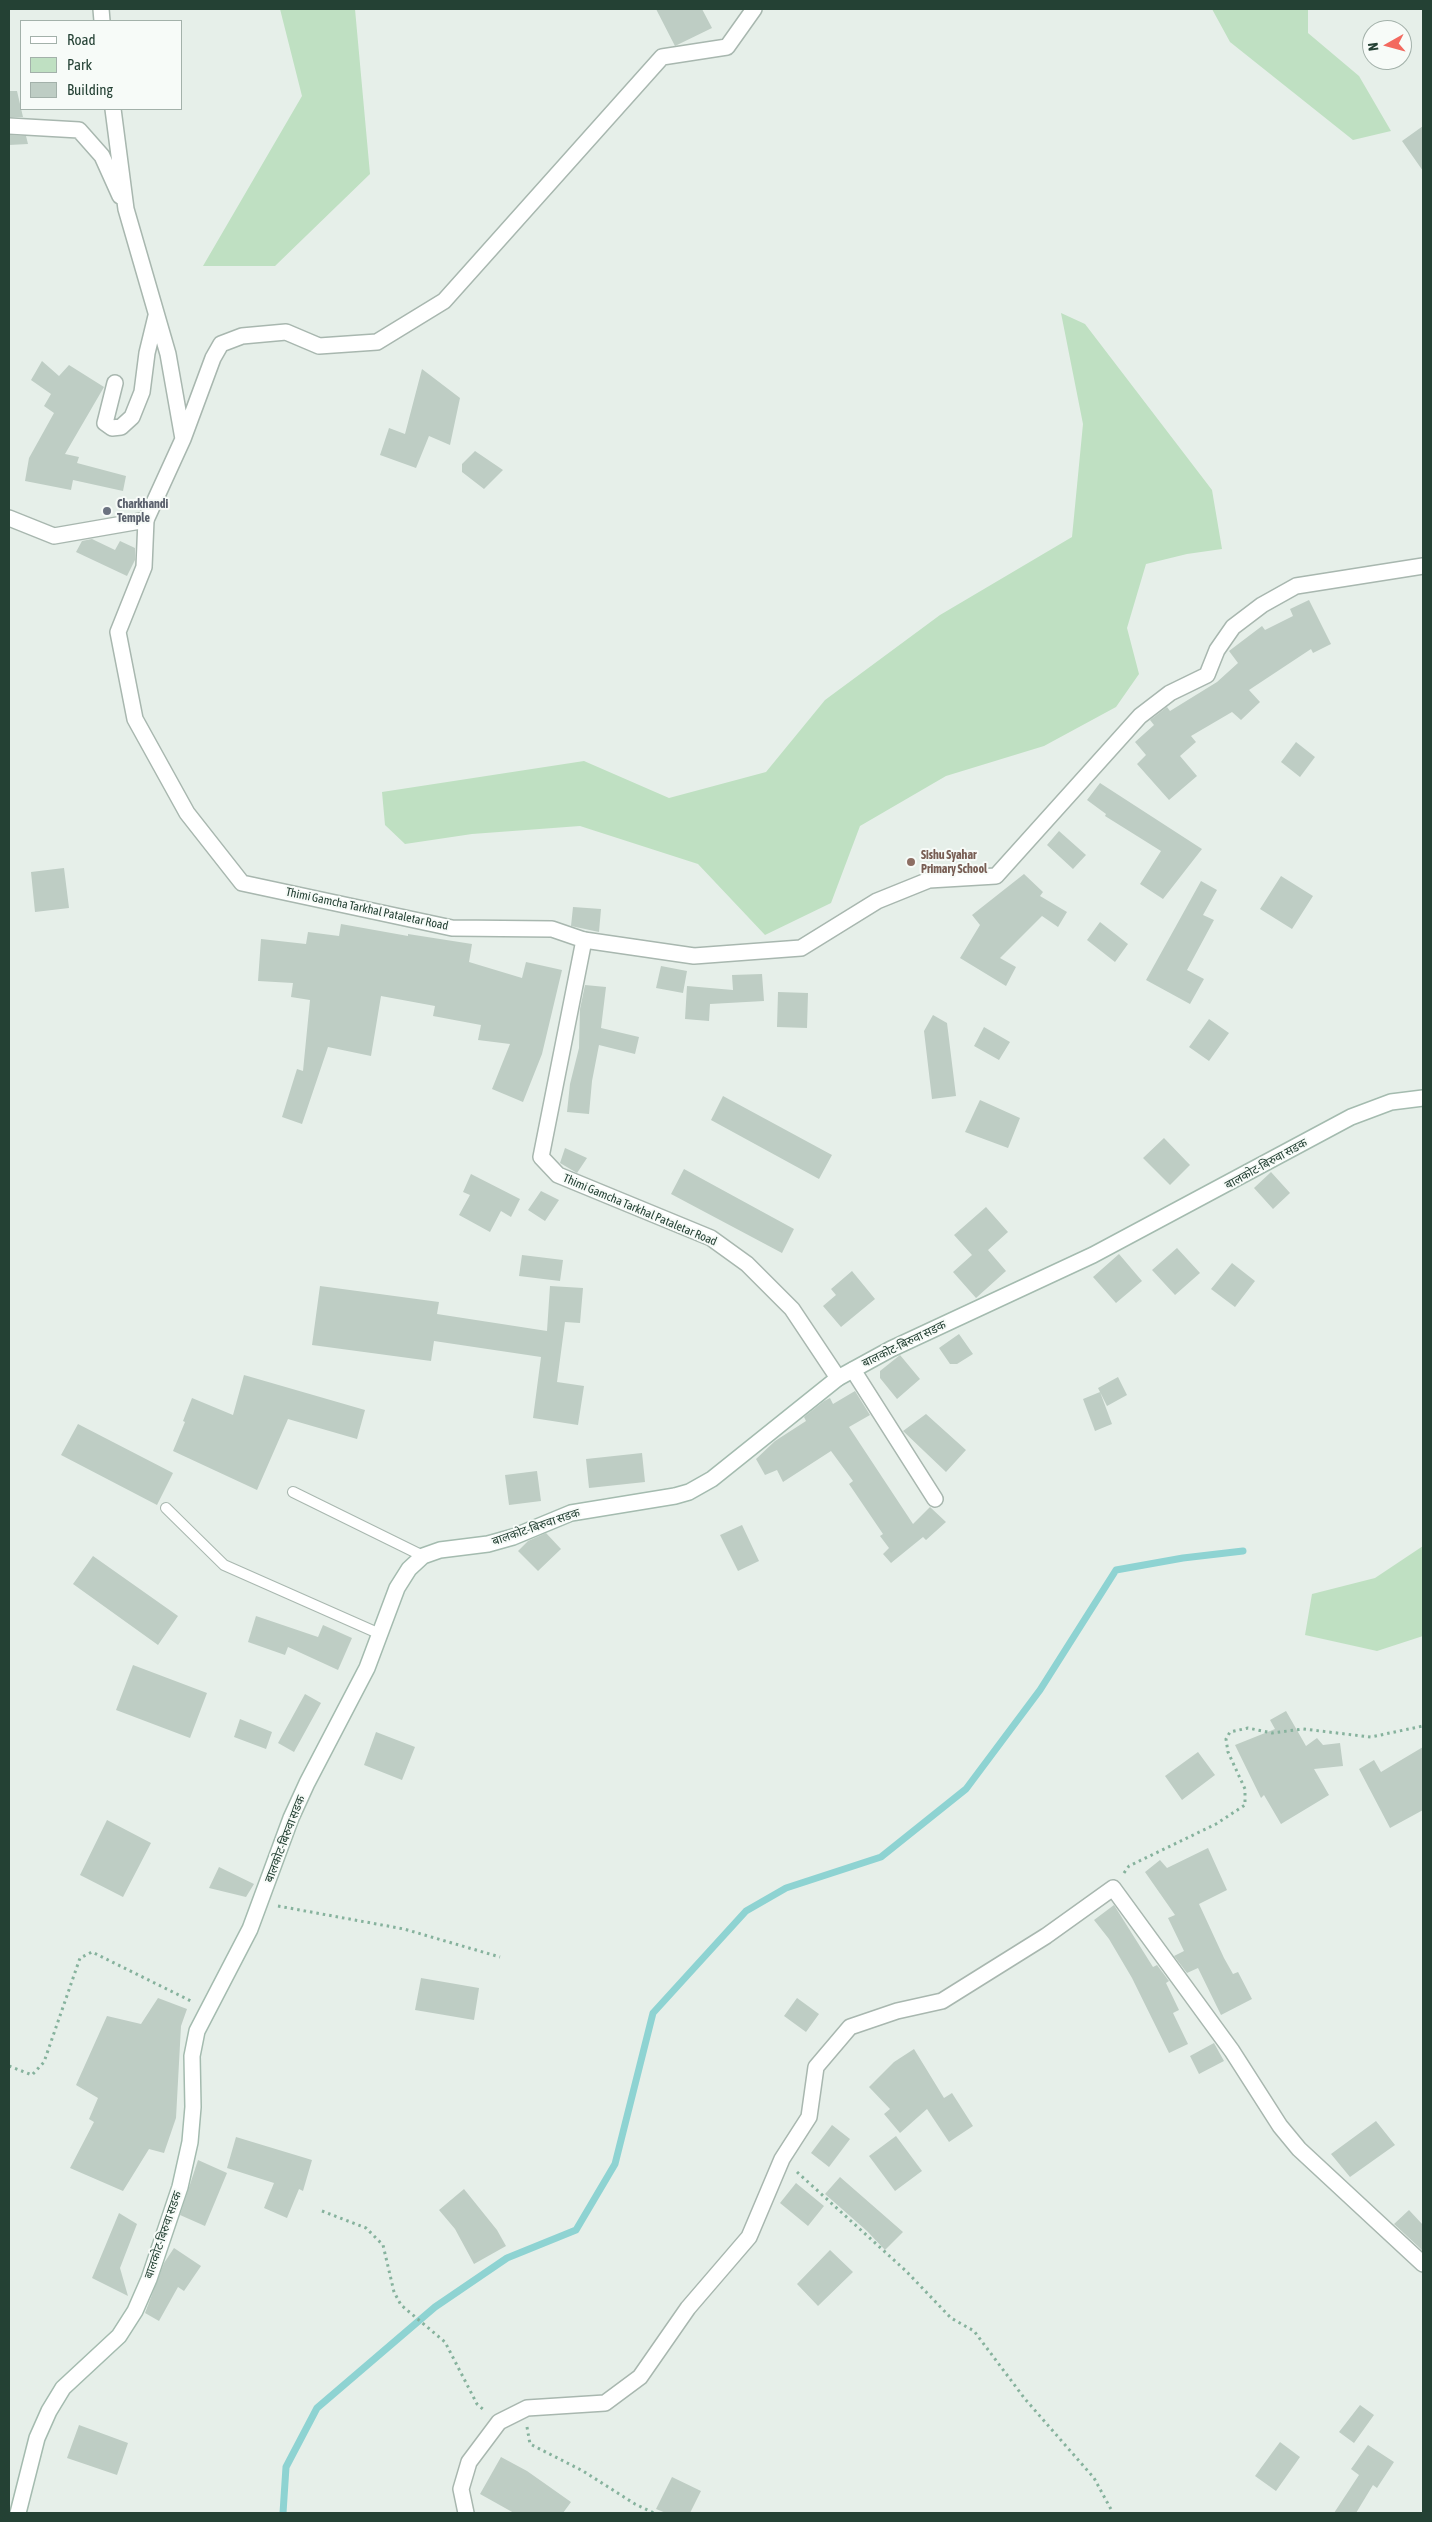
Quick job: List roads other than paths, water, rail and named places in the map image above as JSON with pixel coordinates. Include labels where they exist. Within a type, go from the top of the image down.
[{"type":"street","points":[[9,518],[54,536],[146,520],[183,439],[213,358],[221,344],[242,336],[286,332],[319,346],[377,342],[444,301],[662,57],[726,47],[754,9]]},
{"type":"street","points":[[113,110],[126,209]]},
{"type":"street","points":[[9,126],[80,130],[102,156],[126,209],[157,315],[168,354],[183,439]]},
{"type":"street","points":[[115,383],[105,423],[112,428],[121,427],[132,417],[142,392],[147,353],[157,315]]},
{"type":"street","name":"Thimi Gamcha Tarkhal Pataletar Road","points":[[146,520],[144,567],[118,632],[135,719],[187,813],[242,883],[452,928],[552,929],[584,940],[541,1157],[558,1175],[711,1238],[747,1264],[792,1309],[838,1378]]},
{"type":"street","points":[[584,940],[694,956],[801,948],[876,901],[929,880],[996,876],[1140,716],[1170,693],[1208,675],[1217,650],[1233,627],[1262,605],[1296,586],[1423,566]]},
{"type":"street","name":"बालकोट-बिरुवा सडक","points":[[18,2513],[37,2438],[49,2411],[62,2388],[119,2336],[135,2312],[149,2279],[180,2187],[190,2142],[193,2106],[192,2056],[196,2032],[250,1930],[291,1818],[307,1783],[363,1676],[397,1588],[409,1569],[423,1556],[440,1550],[488,1544],[513,1537],[571,1513],[689,1492],[720,1473],[838,1378],[891,1349],[1093,1255],[1351,1118],[1391,1102],[1423,1098]]},
{"type":"street","points":[[853,1370],[935,1498]]},
{"type":"street","points":[[466,2513],[461,2489],[469,2462],[499,2422],[527,2408],[605,2403],[640,2377],[688,2308],[749,2237],[782,2159],[808,2117],[816,2066],[850,2027],[897,2010],[942,2002],[1046,1936],[1113,1888],[1232,2051],[1286,2134],[1299,2149],[1423,2264]]},
{"type":"lane","points":[[293,1492],[423,1556]]},
{"type":"lane","points":[[166,1508],[224,1565],[380,1634]]},
{"type":"waterway","points":[[283,2513],[286,2467],[317,2408],[435,2307],[507,2258],[576,2230],[615,2164],[653,2013],[746,1911],[786,1888],[881,1857],[966,1789],[1040,1690],[1116,1570],[1183,1558],[1243,1551]]},
{"type":"place","name":"Charkhandi Temple","points":[[107,511]]},
{"type":"place","name":"Sishu Syahar Primary School","points":[[911,862]]}]
